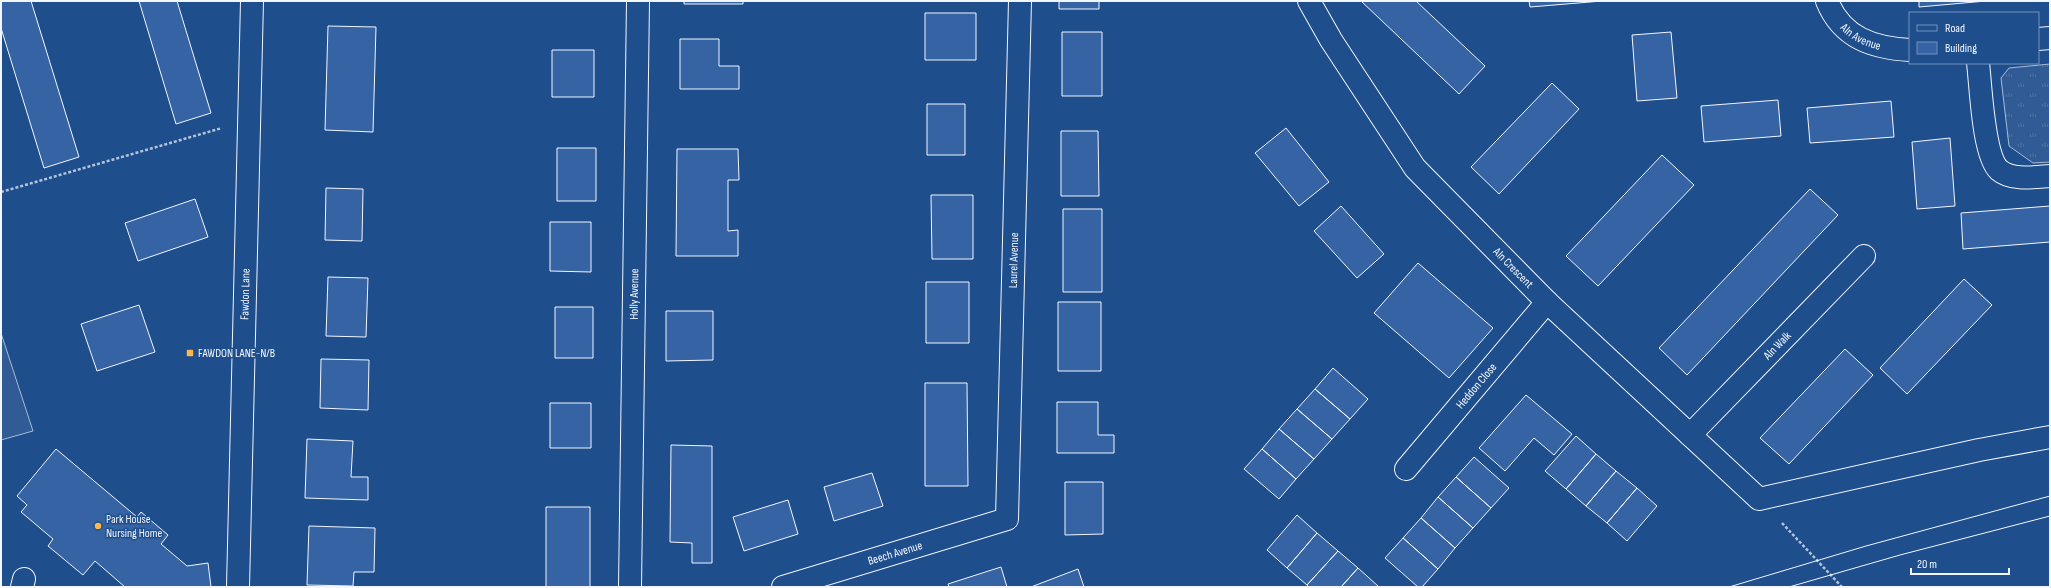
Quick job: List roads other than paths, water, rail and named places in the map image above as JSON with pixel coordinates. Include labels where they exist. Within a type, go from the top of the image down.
[{"type":"street","name":"Fawdon Lane","points":[[238,587],[252,1]]},
{"type":"street","name":"Holly Avenue","points":[[630,587],[638,1]]},
{"type":"street","name":"Laurel Avenue","points":[[1007,519],[1020,1]]},
{"type":"street","name":"Aln Crescent","points":[[1309,1],[1330,40],[1415,168],[1547,302],[1759,500],[1979,450],[2050,437]]},
{"type":"street","name":"Aln Avenue","points":[[1827,1],[1832,14],[1846,30],[1865,41],[1887,48],[1909,50]]},
{"type":"street","points":[[2039,39],[2050,38]]},
{"type":"street","points":[[1978,64],[1988,148],[1993,162],[2000,171],[2013,176],[2028,178],[2050,176]]},
{"type":"street","name":"Aln Walk","points":[[1690,435],[1864,256]]},
{"type":"street","name":"Heddon Close","points":[[1406,469],[1547,302]]},
{"type":"street","name":"Beech Avenue","points":[[782,587],[1007,519]]},
{"type":"tram line","points":[[1729,587],[1866,546],[2050,496]]},
{"type":"tram line","points":[[1789,587],[1900,555],[2050,516]]},
{"type":"place","name":"FAWDON LANE-N/B","points":[[190,353]]},
{"type":"place","name":"Park House Nursing Home","points":[[98,526]]}]
